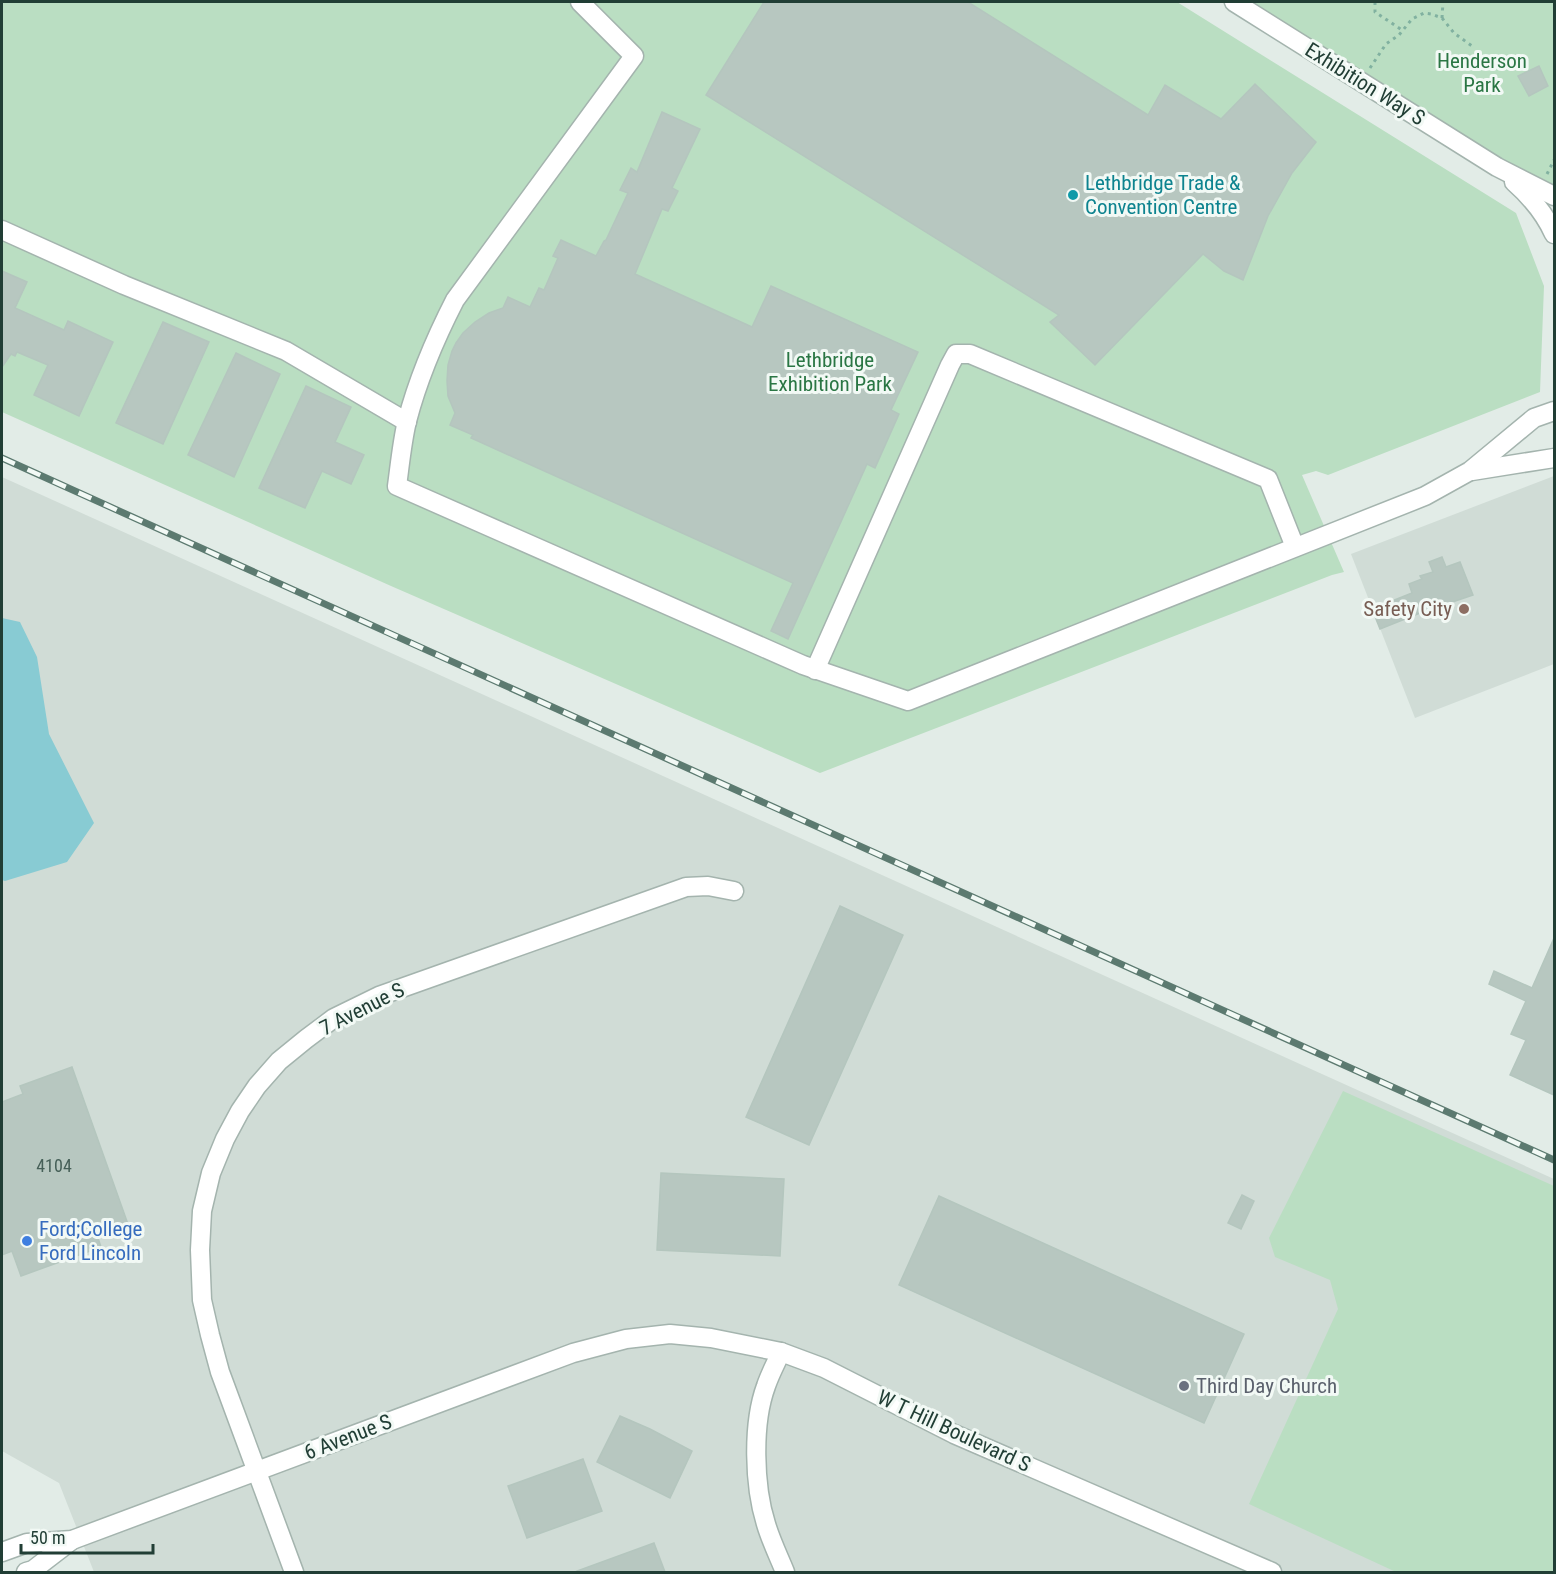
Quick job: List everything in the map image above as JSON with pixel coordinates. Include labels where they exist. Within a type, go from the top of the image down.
[{"type":"street","points":[[580,2],[634,56],[455,300],[422,373],[407,422],[397,486],[781,656],[815,670],[908,701],[1425,496],[1470,471],[1534,418],[1554,411]]},
{"type":"street","name":"Exhibition Way S","points":[[1234,2],[1497,167]]},
{"type":"street","points":[[1497,167],[1554,196]]},
{"type":"street","points":[[1497,167],[1527,194],[1554,234]]},
{"type":"street","points":[[2,230],[124,285],[286,351],[407,422]]},
{"type":"street","points":[[815,670],[956,354],[970,354],[1268,479],[1295,547]]},
{"type":"street","points":[[1470,471],[1554,458]]},
{"type":"street","name":"7 Avenue S","points":[[294,1572],[220,1372],[202,1300],[200,1250],[202,1211],[211,1173],[240,1111],[257,1086],[279,1062],[306,1039],[334,1018],[379,996],[686,887],[708,886],[734,891]]},
{"type":"street","name":"W T Hill Boulevard S","points":[[626,1339],[670,1334],[711,1338],[781,1352],[824,1368],[954,1434],[1272,1572]]},
{"type":"street","name":"6 Avenue S","points":[[2,1552],[27,1544],[72,1540],[528,1369],[573,1353],[626,1339]]},
{"type":"street","points":[[781,1352],[765,1388],[758,1420],[756,1451],[758,1486],[766,1524],[785,1572]]},
{"type":"street","name":"6 Avenue S","points":[[26,1572],[33,1570],[72,1540]]},
{"type":"path","points":[[1375,2],[1376,12],[1402,30]]},
{"type":"path","points":[[1442,18],[1443,2]]},
{"type":"path","points":[[1361,82],[1386,44],[1399,35],[1412,19],[1424,14],[1442,18],[1454,33],[1472,46]]},
{"type":"path","points":[[1545,178],[1554,160]]},
{"type":"shaded area","name":"Safety City","points":[[1554,476],[1554,664],[1415,718],[1351,554]]},
{"type":"shaded area","points":[[2,477],[1554,1179],[1554,1572],[94,1572],[59,1483],[2,1451]]},
{"type":"green space","name":"Lethbridge Exhibition Park","points":[[2,2],[1177,2],[1516,213],[1544,286],[1540,392],[1328,475],[1316,471],[1302,475],[1344,572],[820,773],[391,586],[2,412]]},
{"type":"green space","name":"Henderson Park","points":[[1234,2],[1554,2],[1554,196]]},
{"type":"green space","points":[[1343,1091],[1554,1186],[1554,1572],[1396,1572],[1249,1504],[1338,1309],[1330,1280],[1275,1257],[1269,1238]]},
{"type":"water","points":[[2,618],[20,622],[37,657],[49,734],[94,823],[67,862],[5,881],[2,880]]},
{"type":"building","name":"Lethbridge Trade & Convention Centre","points":[[764,2],[968,2],[1148,115],[1165,85],[1221,119],[1255,84],[1316,142],[1292,173],[1268,216],[1243,280],[1224,271],[1203,254],[1095,365],[1050,322],[1059,315],[706,95]]},
{"type":"building","points":[[1539,66],[1548,86],[1529,96],[1518,76]]},
{"type":"building","points":[[662,112],[700,129],[672,188],[678,191],[668,211],[662,209],[635,274],[752,327],[771,286],[918,352],[891,410],[899,414],[875,468],[867,464],[788,639],[771,631],[793,583],[471,438],[473,435],[450,425],[455,413],[448,396],[448,365],[456,343],[475,322],[503,308],[508,297],[530,307],[539,288],[544,290],[558,258],[553,256],[561,240],[596,256],[628,193],[620,190],[631,168],[637,172]]},
{"type":"building","points":[[2,271],[27,282],[15,308],[64,330],[68,321],[113,342],[79,416],[34,395],[48,365],[17,352],[15,356],[11,354],[2,367]]},
{"type":"building","points":[[163,322],[209,342],[163,444],[116,423]]},
{"type":"building","points":[[236,353],[280,374],[234,477],[188,455]]},
{"type":"building","points":[[306,386],[351,407],[335,442],[364,455],[351,484],[322,471],[305,508],[259,488]]},
{"type":"building","points":[[1442,557],[1446,567],[1460,562],[1473,595],[1380,629],[1372,609],[1412,593],[1409,584],[1422,579],[1420,576],[1433,572],[1429,562]]},
{"type":"building","points":[[840,906],[903,935],[809,1145],[746,1117]]},
{"type":"building","points":[[1554,938],[1554,1095],[1510,1075],[1526,1040],[1511,1034],[1526,1001],[1489,984],[1494,971],[1532,988]]},
{"type":"building","points":[[72,1067],[129,1227],[98,1238],[101,1247],[21,1276],[12,1251],[2,1255],[2,1102],[23,1094],[20,1086]]},
{"type":"building","points":[[661,1173],[784,1179],[780,1256],[657,1250]]},
{"type":"building","points":[[1242,1195],[1254,1201],[1241,1229],[1228,1223]]},
{"type":"building","points":[[939,1196],[1244,1334],[1204,1423],[899,1285]]},
{"type":"building","points":[[620,1416],[692,1451],[670,1498],[597,1462]]},
{"type":"building","points":[[583,1459],[602,1511],[527,1538],[508,1486]]},
{"type":"building","points":[[654,1543],[665,1572],[577,1571]]},
{"type":"railway","points":[[2,458],[1554,1160]]},
{"type":"place","name":"Lethbridge Trade & Convention Centre","points":[[1073,195]]},
{"type":"place","name":"Safety City","points":[[1464,609]]},
{"type":"place","name":"Ford;College Ford Lincoln","points":[[27,1241]]},
{"type":"place","name":"Third Day Church","points":[[1184,1386]]}]
